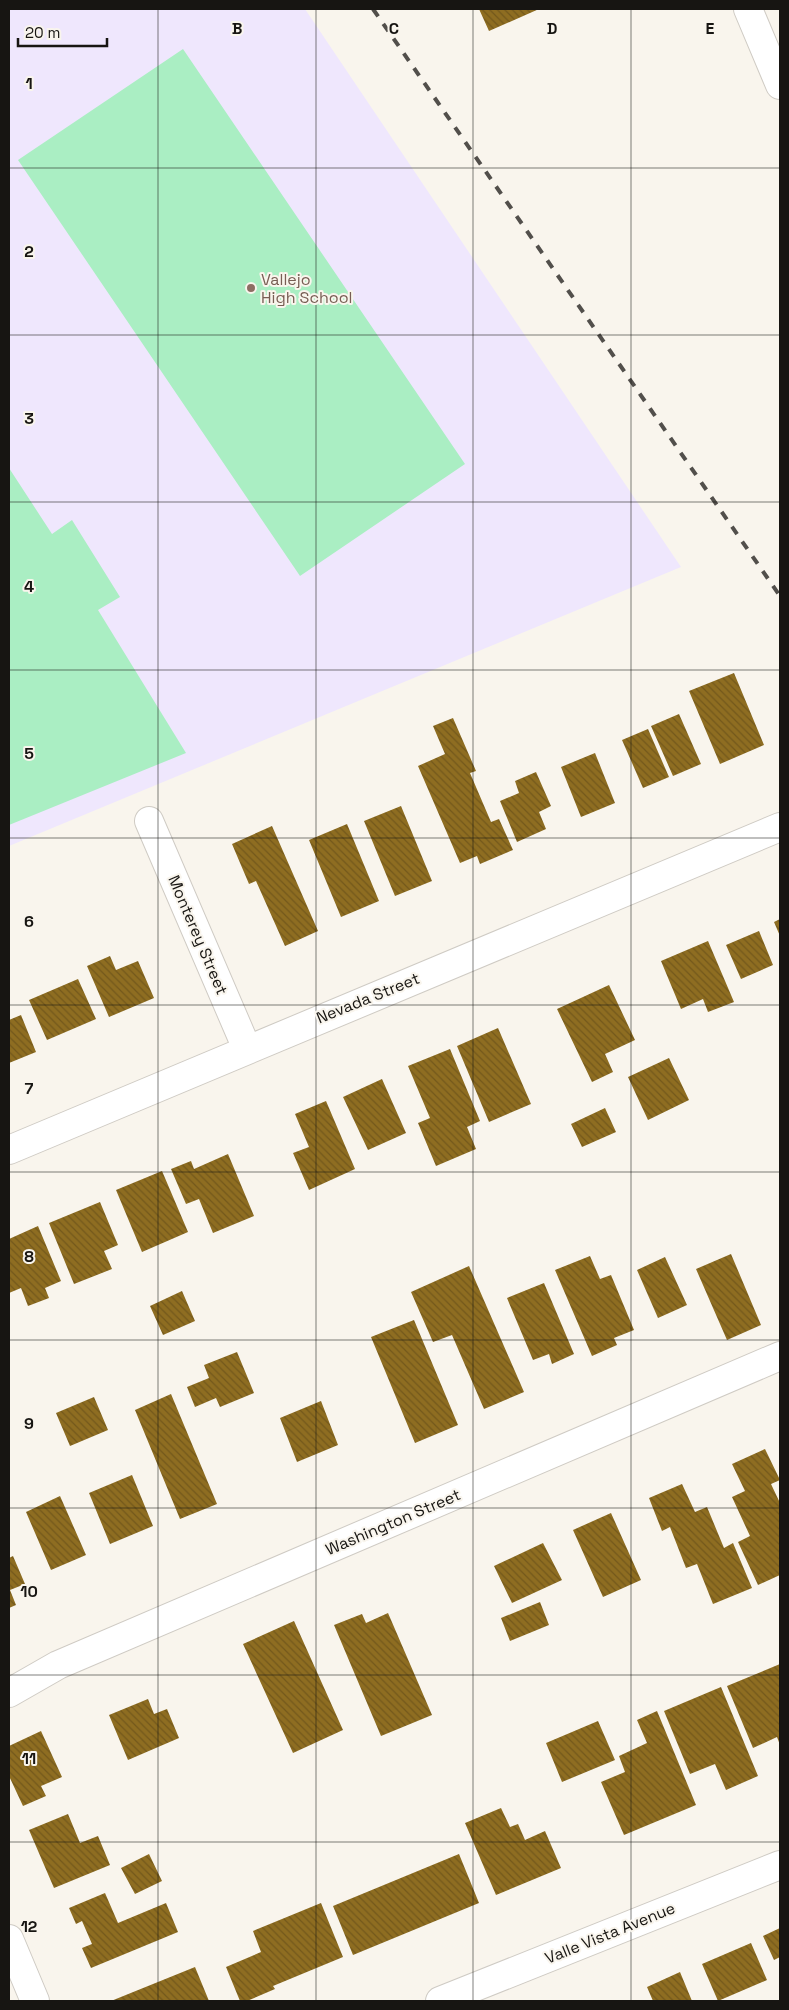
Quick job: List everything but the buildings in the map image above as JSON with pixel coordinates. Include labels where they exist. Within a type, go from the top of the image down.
[{"type":"street","points":[[748,9],[780,84]]},
{"type":"street","name":"Monterey Street","points":[[149,822],[247,1049]]},
{"type":"street","name":"Nevada Street","points":[[9,1150],[247,1049],[728,851],[780,827]]},
{"type":"street","name":"Washington Street","points":[[9,1693],[58,1665],[780,1356]]},
{"type":"street","name":"Valle Vista Avenue","points":[[440,2001],[780,1865]]},
{"type":"street","points":[[9,1939],[35,2001]]},
{"type":"shaded area","name":"Vallejo High School","points":[[9,9],[305,9],[681,567],[9,846]]},
{"type":"green space","points":[[183,49],[465,464],[300,576],[18,160]]},
{"type":"green space","points":[[9,468],[52,534],[72,520],[120,597],[98,610],[186,753],[9,825]]},
{"type":"railway","points":[[373,9],[780,596]]},
{"type":"place","name":"Vallejo High School","points":[[251,288]]}]
